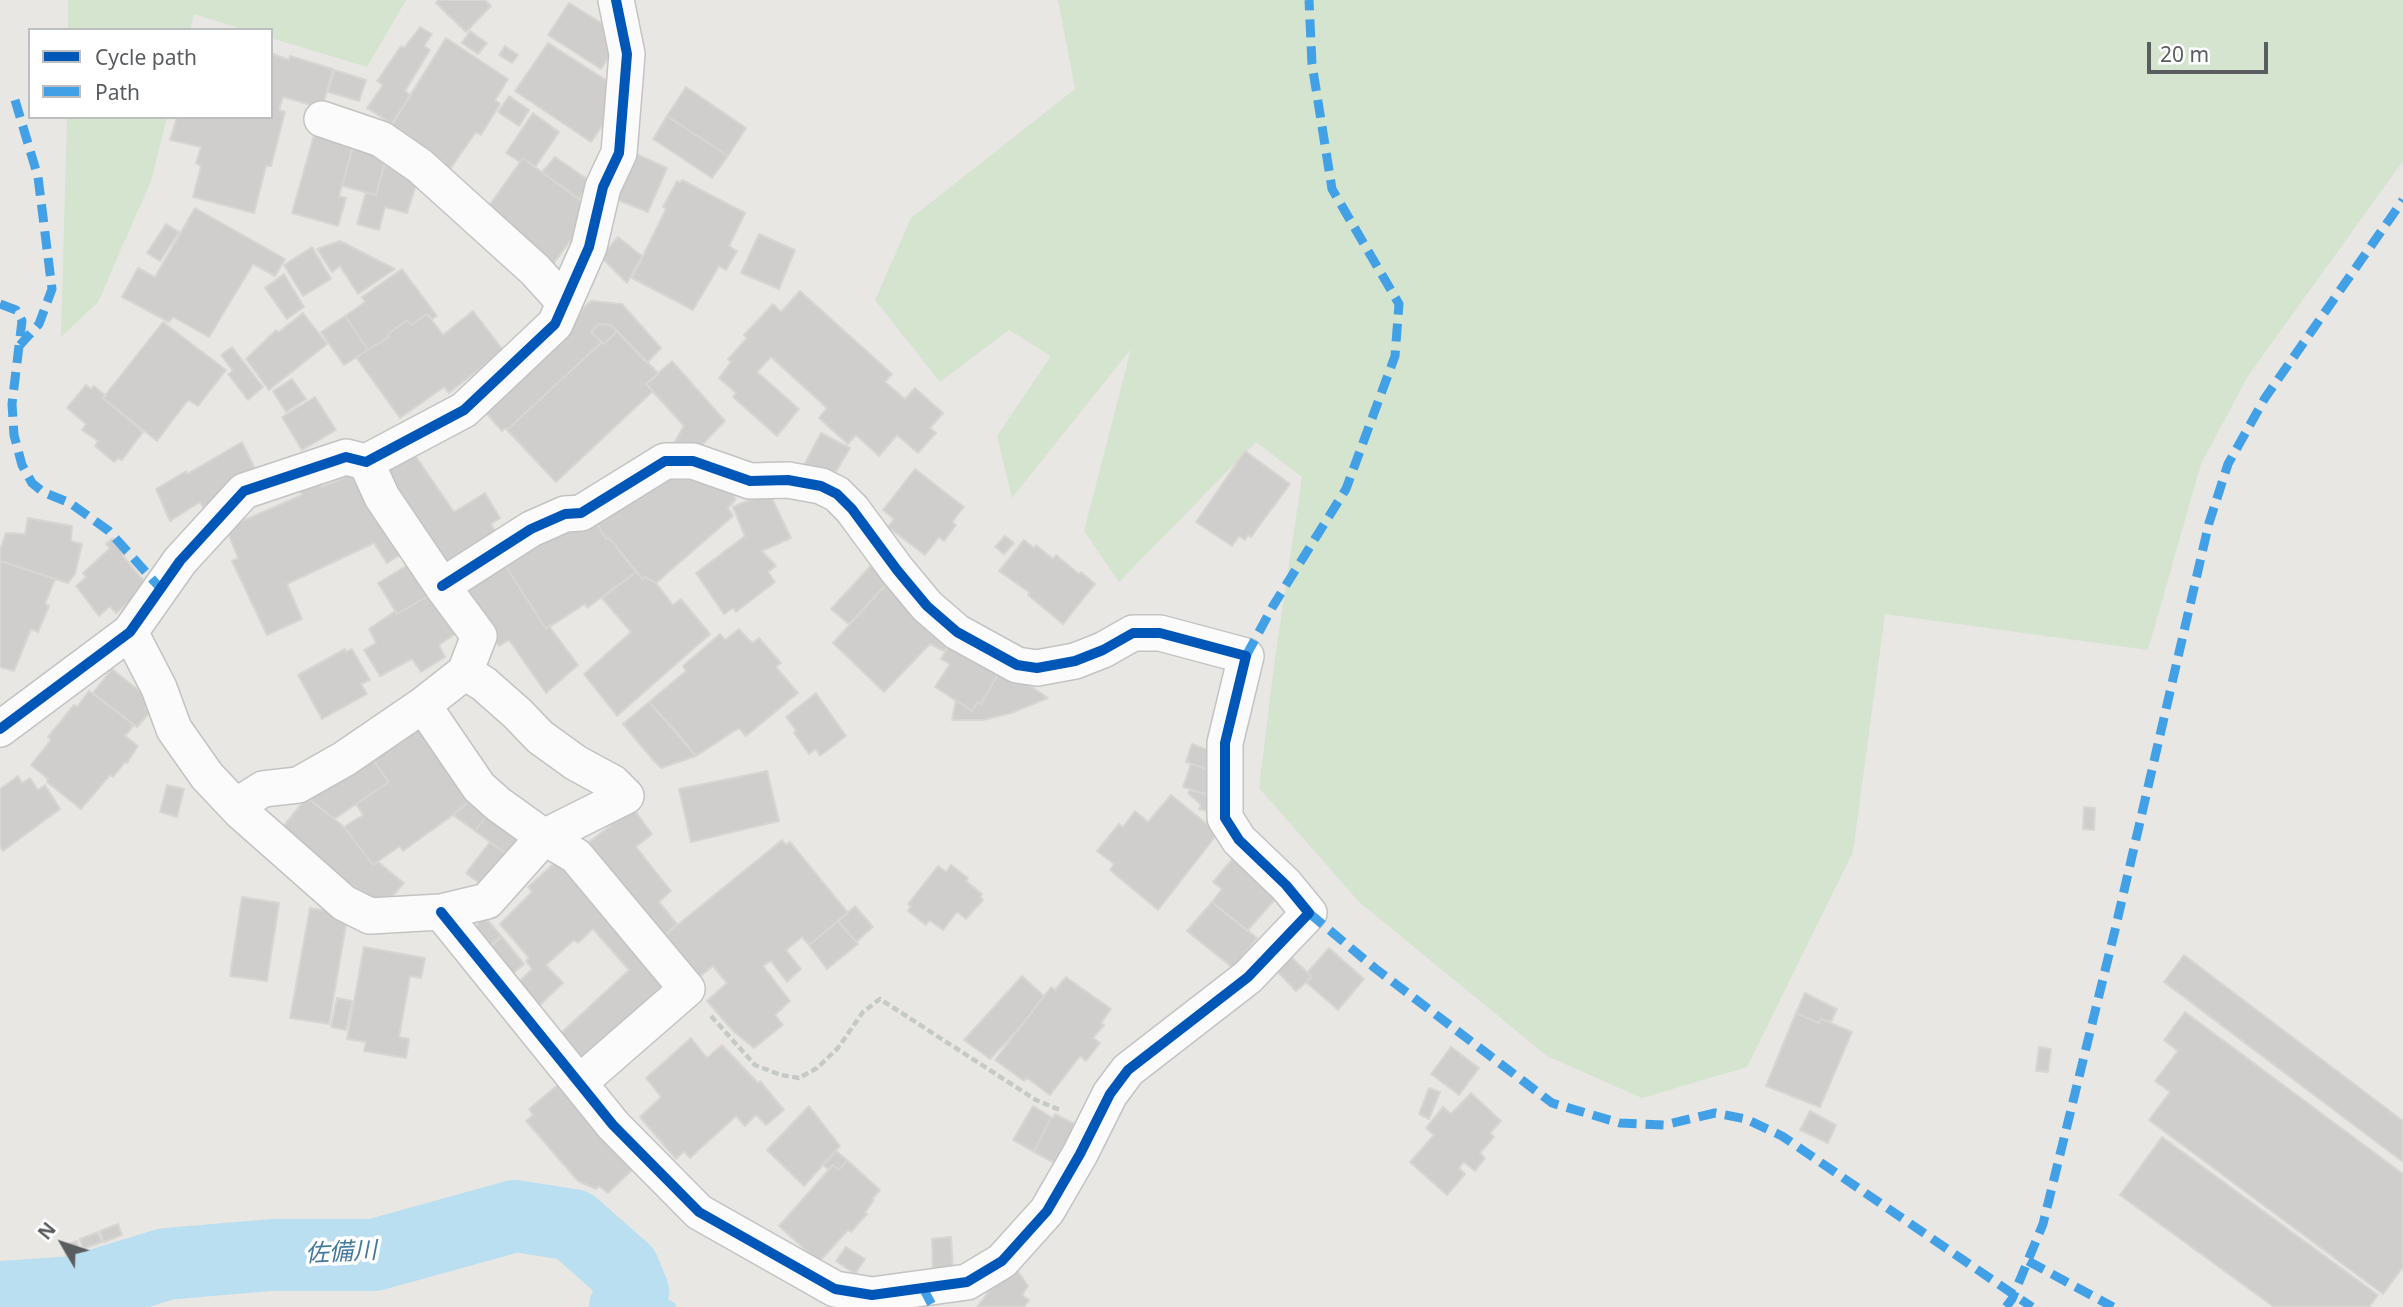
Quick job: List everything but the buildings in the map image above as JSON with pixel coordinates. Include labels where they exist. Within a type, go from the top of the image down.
[{"type":"street","points":[[0,729],[130,632],[180,561],[244,491],[346,457],[366,463],[464,410],[555,324],[589,247],[603,187],[619,153],[627,54],[616,0]]},
{"type":"street","points":[[322,119],[381,139],[420,166],[535,270],[564,302]]},
{"type":"street","points":[[441,912],[613,1125],[699,1212],[835,1289],[872,1295],[967,1282],[1002,1262],[1047,1211],[1110,1094],[1128,1070],[1248,977],[1310,913],[1286,885],[1239,840],[1225,818],[1225,743],[1246,656],[1160,633],[1133,633],[1075,662],[1037,668],[1017,665],[957,632],[927,606],[852,509],[837,494],[821,486],[788,480],[750,481],[693,461],[665,461],[581,513],[565,514],[531,529],[442,586]]},
{"type":"street","points":[[236,806],[263,789],[298,785],[344,759],[465,673],[479,636],[382,497],[366,463]]},
{"type":"street","points":[[130,632],[159,688],[174,729],[208,776],[236,806],[344,903],[370,916],[441,912],[487,901],[544,837],[626,796],[613,783],[576,763],[540,737],[510,706],[484,684],[465,673]]},
{"type":"street","points":[[423,705],[480,787],[498,804],[576,856],[687,989],[579,1083]]},
{"type":"path","points":[[687,989],[755,1065],[781,1075],[799,1078],[817,1068],[838,1048],[863,1012],[880,999],[1036,1100],[1066,1113],[1100,1113]]},
{"type":"green space","points":[[68,0],[406,0],[367,67],[273,39],[273,28],[239,28],[194,14],[190,28],[68,28]]},
{"type":"green space","points":[[1058,0],[2403,0],[2403,161],[2248,376],[2201,464],[2148,650],[1885,614],[1853,852],[1747,1067],[1642,1098],[1547,1056],[1359,902],[1259,788],[1302,477],[1256,442],[1119,582],[1084,531],[1131,349],[1012,498],[997,436],[1051,356],[1009,330],[940,382],[875,300],[911,218],[1075,89]]},
{"type":"green space","points":[[67,119],[166,119],[151,181],[98,302],[61,337]]},
{"type":"waterway","name":"佐備川","points":[[0,1297],[75,1292],[166,1264],[271,1255],[374,1255],[515,1216],[573,1225],[624,1270],[633,1292],[625,1307]]},
{"type":"waterway","points":[[633,1292],[670,1307]]},
{"type":"marked path","points":[[1246,656],[1273,606],[1346,489],[1395,356],[1399,304],[1332,189],[1312,64],[1309,0]]},
{"type":"marked path","points":[[15,100],[38,177],[52,289],[39,324],[20,345]]},
{"type":"marked path","points":[[2006,1307],[2012,1299],[2043,1224],[2115,930],[2209,523],[2228,464],[2265,398],[2403,200]]},
{"type":"marked path","points":[[0,304],[16,310],[22,321],[12,404],[14,435],[22,465],[32,483],[43,492],[70,503],[109,531],[161,589]]},
{"type":"marked path","points":[[1309,913],[1376,969],[1552,1103],[1620,1123],[1664,1125],[1715,1113],[1746,1119],[1782,1136],[2032,1307]]},
{"type":"marked path","points":[[2028,1261],[2113,1307]]},
{"type":"marked path","points":[[923,1288],[933,1307]]},
{"type":"cycle path","points":[[0,729],[130,632],[180,561],[244,491],[346,457],[366,462],[464,410],[555,324],[589,247],[603,187],[619,153],[627,54],[616,0]]},
{"type":"cycle path","points":[[441,912],[613,1125],[699,1212],[835,1289],[872,1295],[967,1282],[1002,1261],[1047,1211],[1110,1094],[1128,1070],[1248,977],[1309,913],[1286,885],[1239,840],[1225,818],[1225,743],[1246,656],[1160,633],[1133,633],[1103,650],[1075,661],[1037,668],[1017,665],[957,632],[927,606],[852,509],[837,494],[821,486],[788,480],[750,481],[693,461],[665,461],[581,513],[565,514],[531,529],[442,586]]}]
